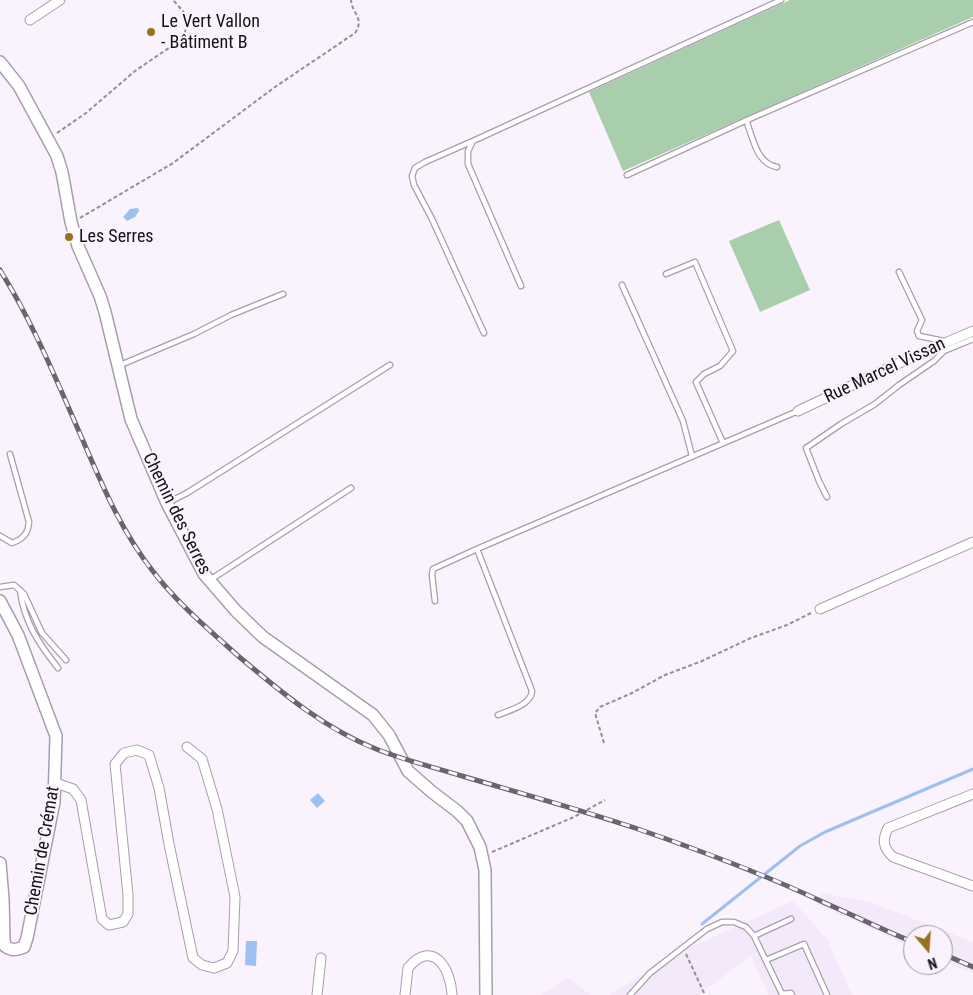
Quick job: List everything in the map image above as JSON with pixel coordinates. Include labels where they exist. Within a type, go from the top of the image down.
[{"type":"street","points":[[30,20],[60,0]]},
{"type":"street","name":"Chemin des Serres","points":[[0,62],[19,86],[57,156],[62,172],[71,222],[78,246],[100,296],[131,419],[167,503],[208,580],[263,637],[373,715],[390,735],[408,771],[457,811],[467,821],[475,836],[482,856],[486,881],[486,995]]},
{"type":"street","name":"Rue Marcel Vissan","points":[[798,411],[897,364],[973,331]]},
{"type":"street","points":[[820,609],[973,542]]},
{"type":"street","name":"Chemin de Crémat","points":[[0,601],[18,635],[56,736],[54,802],[27,938],[24,947],[17,950],[10,950],[5,946],[0,863]]},
{"type":"street","points":[[56,783],[73,789],[81,800],[102,919],[109,925],[123,922],[128,914],[128,895],[115,764],[124,752],[138,750],[149,755],[159,788],[193,958],[202,965],[214,968],[227,963],[233,951],[235,898],[217,809],[202,759],[187,747]]},
{"type":"street","points":[[973,794],[888,828],[884,835],[884,842],[886,851],[893,857],[973,886]]},
{"type":"street","points":[[405,995],[408,968],[420,958],[432,956],[437,957],[445,968],[452,987],[452,995]]},
{"type":"street","points":[[317,995],[322,958]]},
{"type":"lane","points":[[484,333],[432,219],[414,185],[412,176],[415,168],[781,0]]},
{"type":"lane","points":[[627,175],[747,120],[973,22]]},
{"type":"lane","points":[[747,120],[763,161],[770,166],[777,167]]},
{"type":"lane","points":[[473,141],[468,151],[468,164],[521,286]]},
{"type":"lane","points":[[666,274],[695,262],[733,351],[720,366],[704,374],[696,382],[723,443]]},
{"type":"lane","points":[[899,272],[922,320],[917,331],[920,336],[948,342]]},
{"type":"lane","points":[[622,285],[683,421],[692,456]]},
{"type":"lane","points":[[117,366],[283,294]]},
{"type":"lane","points":[[827,497],[806,448],[875,404],[934,361],[944,351],[973,340]]},
{"type":"lane","points":[[167,503],[187,493],[390,365]]},
{"type":"lane","points":[[436,601],[432,575],[433,569],[798,411]]},
{"type":"lane","points":[[0,536],[12,543],[19,540],[28,529],[29,522],[10,454]]},
{"type":"lane","points":[[208,580],[351,488]]},
{"type":"lane","points":[[477,549],[532,691],[532,697],[528,702],[498,715]]},
{"type":"lane","points":[[0,587],[14,585],[20,589],[42,633],[66,660]]},
{"type":"lane","points":[[20,589],[22,605],[34,635],[58,668]]},
{"type":"lane","points":[[754,936],[791,919]]},
{"type":"lane","points":[[630,995],[650,973],[707,929],[722,922],[734,922],[746,928],[754,936],[782,994],[792,995]]},
{"type":"lane","points":[[766,960],[804,944],[827,995]]},
{"type":"path","points":[[48,140],[86,113],[135,71],[179,41],[185,33],[186,24],[183,11],[173,0]]},
{"type":"path","points":[[71,222],[85,216],[173,163],[276,87],[355,34],[359,27],[359,20],[351,0]]},
{"type":"path","points":[[604,742],[595,714],[600,707],[632,693],[665,675],[702,661],[751,638],[787,625],[820,609]]},
{"type":"path","points":[[482,856],[574,817],[605,800]]},
{"type":"path","points":[[683,947],[705,995]]},
{"type":"shaded area","points":[[822,893],[870,902],[929,925],[903,925],[903,943],[817,904]]},
{"type":"shaded area","points":[[793,901],[827,939],[852,995],[768,995],[751,955],[699,995],[609,995],[684,950]]},
{"type":"shaded area","points":[[953,934],[973,942],[973,973],[953,965]]},
{"type":"shaded area","points":[[568,978],[591,995],[541,995]]},
{"type":"green space","points":[[790,0],[973,0],[973,17],[623,171],[589,92]]},
{"type":"green space","points":[[779,220],[810,290],[760,312],[729,241]]},
{"type":"water","points":[[138,208],[139,211],[135,217],[127,221],[123,217],[130,209]]},
{"type":"water","points":[[318,793],[325,801],[317,808],[310,800]]},
{"type":"water","points":[[246,941],[257,941],[256,966],[245,965]]},
{"type":"waterway","points":[[702,924],[800,846],[825,832],[973,769]]},
{"type":"railway","points":[[0,270],[35,333],[114,509],[141,555],[161,582],[192,614],[237,655],[303,708],[338,731],[376,749],[592,814],[683,845],[779,882],[903,938]]},
{"type":"railway","points":[[953,958],[973,967]]},
{"type":"place","name":"Le Vert Vallon - Bâtiment B","points":[[151,32]]},
{"type":"place","name":"Les Serres","points":[[69,237]]}]
